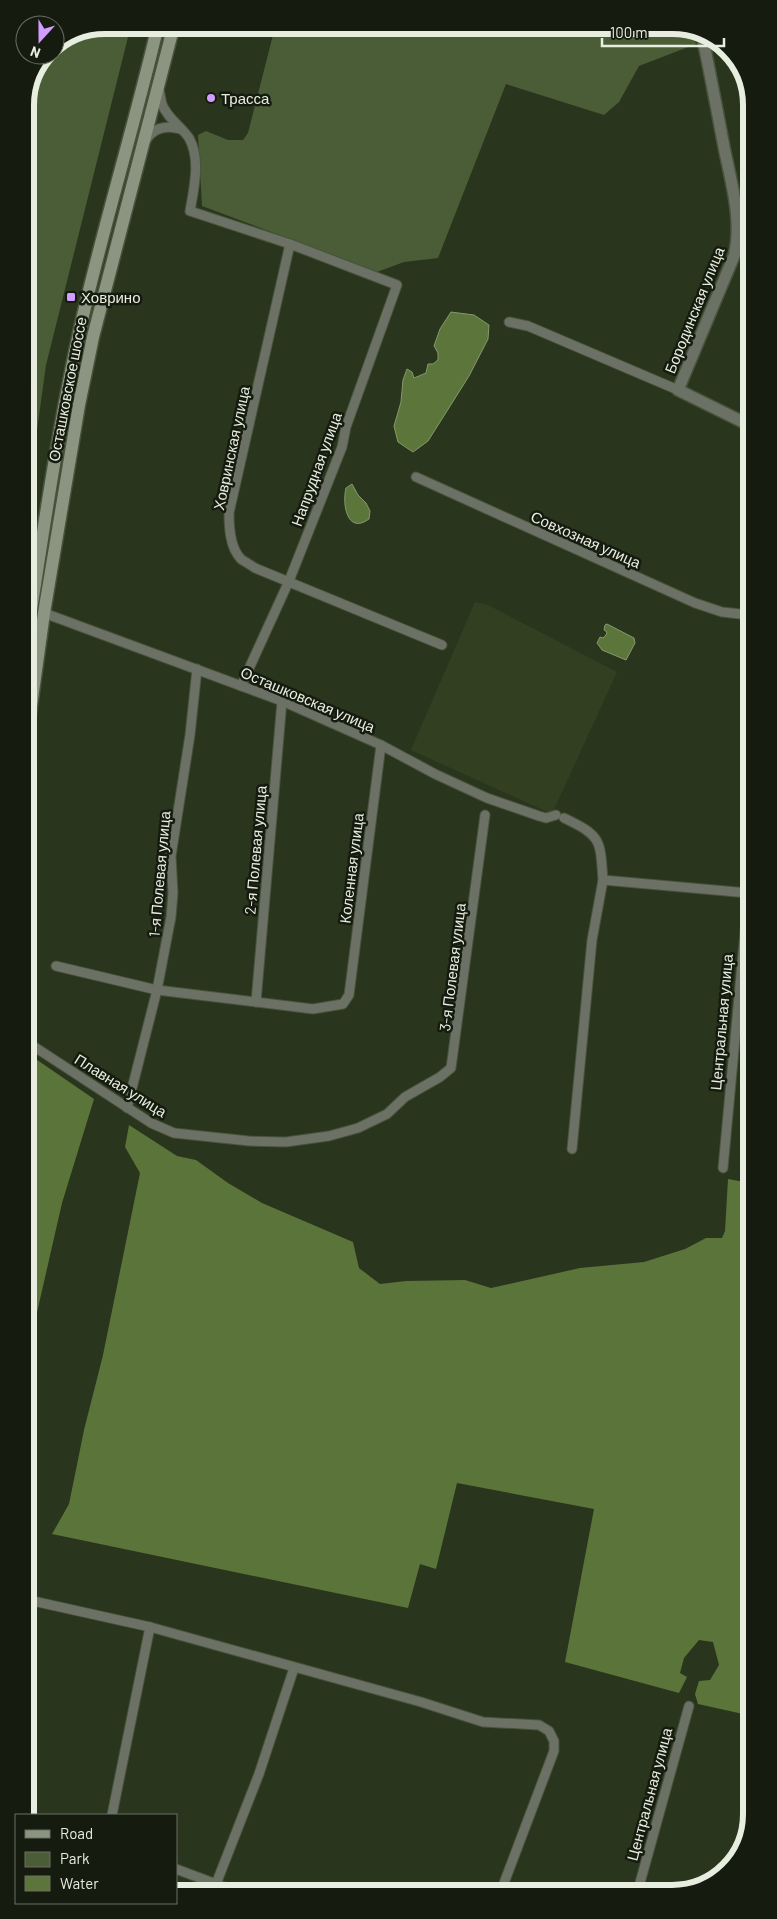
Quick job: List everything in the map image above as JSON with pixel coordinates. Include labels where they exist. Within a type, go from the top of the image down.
[{"type":"main road","name":"Осташковское шоссе","points":[[34,593],[65,401],[78,341],[97,258],[156,34]]},
{"type":"main road","name":"Осташковское шоссе","points":[[34,685],[44,613],[79,405],[93,337],[142,146],[174,34]]},
{"type":"street","name":"Бородинская улица","points":[[678,390],[734,256],[738,242],[738,226],[733,194],[703,41]]},
{"type":"street","points":[[159,86],[162,105],[170,118],[190,139],[196,163],[190,211],[290,244]]},
{"type":"street","points":[[142,146],[154,130],[163,126],[172,126],[183,130]]},
{"type":"street","name":"Напрудная улица","points":[[241,686],[289,581],[342,447],[346,427],[397,285],[290,244]]},
{"type":"street","name":"Ховринская улица","points":[[290,244],[229,513],[229,528],[234,548],[241,559],[255,568],[442,645]]},
{"type":"street","points":[[509,322],[528,326],[678,390],[743,422]]},
{"type":"street","name":"Совхозная улица","points":[[416,477],[695,603],[722,612],[743,614]]},
{"type":"street","name":"Осташковская улица","points":[[44,613],[282,701],[381,745],[435,774],[487,798],[538,816],[546,818],[560,817],[587,829],[596,837],[600,847],[603,880]]},
{"type":"street","name":"1-я Полевая улица","points":[[126,1108],[157,990],[171,918],[173,893],[171,856],[190,735],[197,669]]},
{"type":"street","name":"2-я Полевая улица","points":[[256,1002],[282,701]]},
{"type":"street","name":"Коленная улица","points":[[256,1002],[313,1009],[343,1004],[349,995],[381,745]]},
{"type":"street","name":"3-я Полевая улица","points":[[405,1097],[440,1077],[451,1068],[485,815]]},
{"type":"street","points":[[572,1149],[592,940],[603,880],[743,892]]},
{"type":"street","name":"Центральная улица","points":[[723,1168],[743,947]]},
{"type":"street","points":[[56,966],[157,990],[256,1002]]},
{"type":"street","name":"Плавная улица","points":[[34,1047],[126,1108],[174,1133],[250,1141],[286,1142],[329,1136],[358,1128],[388,1114],[405,1097]]},
{"type":"street","points":[[34,1601],[150,1627],[421,1702],[482,1722],[539,1725],[549,1731],[554,1741],[554,1752],[503,1885]]},
{"type":"street","points":[[112,1814],[150,1627]]},
{"type":"street","points":[[178,1870],[216,1884],[259,1774],[294,1668]]},
{"type":"street","name":"Центральная улица","points":[[639,1885],[689,1706]]},
{"type":"shaded area","points":[[475,602],[488,605],[617,672],[552,814],[411,750]]},
{"type":"shaded area","points":[[34,1058],[94,1099],[62,1203],[34,1326]]},
{"type":"shaded area","points":[[129,1125],[177,1156],[196,1160],[228,1183],[262,1203],[353,1242],[359,1268],[380,1284],[406,1281],[465,1280],[491,1288],[580,1268],[644,1262],[685,1249],[706,1238],[722,1238],[725,1231],[728,1179],[743,1182],[743,1714],[698,1704],[695,1694],[699,1681],[710,1680],[719,1665],[713,1642],[699,1640],[684,1658],[680,1673],[687,1677],[679,1693],[565,1662],[594,1509],[457,1483],[436,1569],[420,1564],[408,1608],[52,1534],[69,1504],[84,1430],[103,1355],[140,1173],[125,1147]]},
{"type":"green space","points":[[95,34],[129,34],[46,365],[34,452],[34,100],[36,86],[46,65],[65,65],[65,46],[69,43]]},
{"type":"green space","points":[[677,34],[695,38],[696,44],[639,66],[619,102],[604,115],[506,84],[438,258],[404,262],[377,272],[202,206],[198,135],[206,131],[228,140],[243,140],[248,133],[273,35]]},
{"type":"water","points":[[451,312],[474,315],[489,325],[488,339],[469,376],[428,441],[413,452],[398,442],[394,426],[401,402],[403,380],[407,369],[412,372],[414,378],[426,373],[428,364],[433,364],[438,360],[438,353],[434,346],[440,329]]},
{"type":"water","points":[[352,484],[370,511],[369,519],[362,523],[356,523],[351,520],[346,509],[346,488]]},
{"type":"water","points":[[607,624],[634,638],[635,643],[626,660],[602,650],[597,643],[600,637],[603,638],[606,635],[607,632],[604,630]]},
{"type":"place","name":"Трасса","points":[[211,98]]},
{"type":"place","name":"Ховрино","points":[[71,297]]}]
